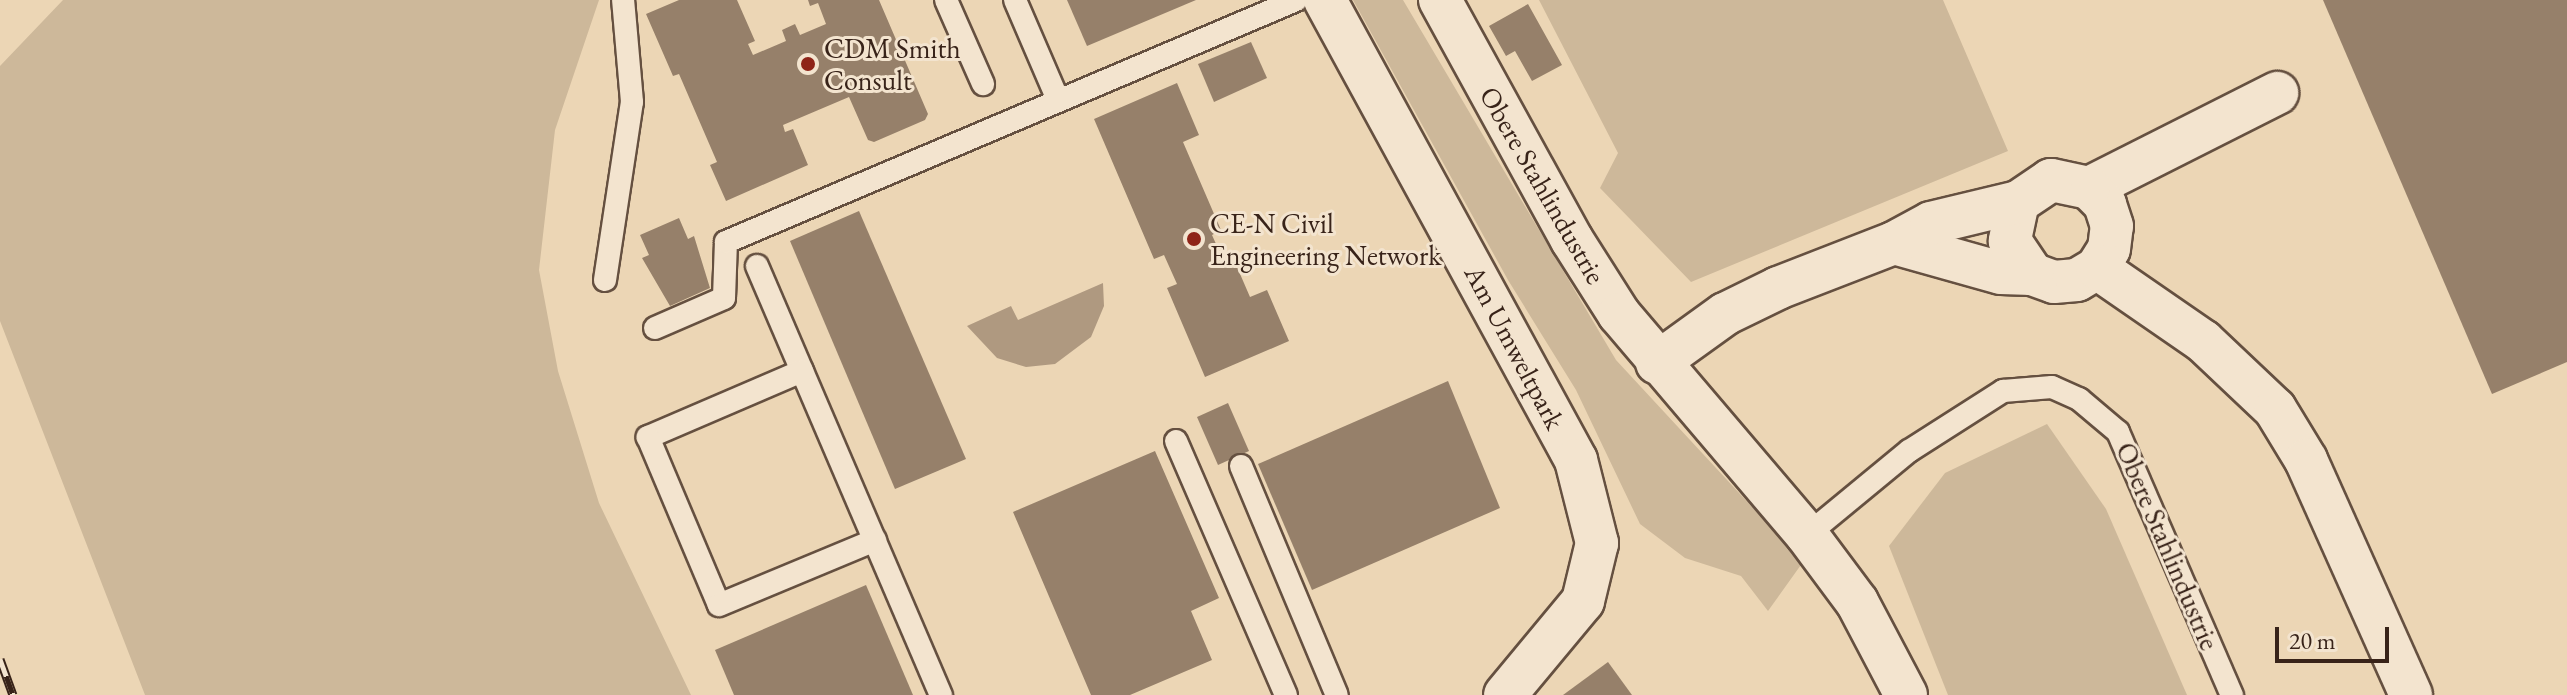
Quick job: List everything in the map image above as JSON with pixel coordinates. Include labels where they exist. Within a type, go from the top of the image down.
[{"type":"street","name":"Am Umweltpark","points":[[1325,0],[1576,460],[1597,543],[1583,601],[1505,695]]},
{"type":"street","name":"Obere Stahlindustrie","points":[[1440,0],[1572,240],[1657,363],[1807,535],[1857,602],[1906,695]]},
{"type":"street","points":[[2089,188],[2277,93]]},
{"type":"street","points":[[1657,363],[1725,314],[1894,243],[1931,223],[2018,202],[2051,180],[2089,188],[2105,204],[2112,226],[2109,249],[2097,268],[2077,280],[2054,282],[2032,274],[2001,273],[1894,243]]},
{"type":"street","points":[[2018,202],[2010,241],[2032,274]]},
{"type":"street","points":[[2097,268],[2203,341],[2275,409],[2306,460],[2411,695]]},
{"type":"lane","points":[[605,280],[632,102],[623,0]]},
{"type":"lane","points":[[946,0],[983,84]]},
{"type":"lane","points":[[1015,0],[1058,100]]},
{"type":"lane","points":[[655,328],[724,298],[726,242],[1296,0]]},
{"type":"lane","points":[[757,266],[941,695]]},
{"type":"lane","points":[[802,371],[648,437],[719,605],[875,540]]},
{"type":"lane","name":"Obere Stahlindustrie","points":[[1807,535],[1909,451],[2003,391],[2052,387],[2079,399],[2118,432],[2232,695]]},
{"type":"lane","points":[[1176,441],[1286,695]]},
{"type":"lane","points":[[1241,466],[1337,695]]},
{"type":"shaded area","points":[[63,0],[599,0],[555,130],[539,270],[558,371],[599,503],[691,695],[145,695],[0,321],[0,66]]},
{"type":"shaded area","points":[[1353,0],[1403,0],[1616,360],[1803,562],[1768,611],[1741,576],[1685,558],[1640,524],[1576,390],[1508,280]]},
{"type":"shaded area","points":[[1539,0],[1943,0],[2008,151],[1691,282],[1600,188],[1618,153]]},
{"type":"shaded area","points":[[1103,283],[1104,306],[1091,337],[1055,364],[1026,367],[997,358],[967,326],[1011,306],[1018,320]]},
{"type":"shaded area","points":[[2047,424],[2106,509],[2187,695],[1948,695],[1889,546],[1945,473]]},
{"type":"building","points":[[679,0],[737,0],[755,41],[748,44],[753,55],[786,41],[782,30],[795,24],[800,35],[826,24],[818,3],[810,6],[808,0],[879,0],[928,114],[925,120],[874,142],[868,140],[849,97],[783,125],[785,132],[793,129],[808,165],[726,201],[710,165],[717,162],[679,74],[673,76],[646,14]]},
{"type":"building","points":[[1067,0],[1196,0],[1087,46]]},
{"type":"building","points":[[2323,0],[2567,0],[2567,362],[2492,394]]},
{"type":"building","points":[[1528,4],[1562,65],[1532,81],[1515,51],[1506,56],[1489,26]]},
{"type":"building","points":[[1251,42],[1267,78],[1214,102],[1198,64]]},
{"type":"building","points":[[1177,83],[1199,135],[1183,142],[1221,230],[1212,235],[1225,264],[1234,260],[1250,297],[1267,290],[1289,341],[1205,377],[1167,288],[1177,284],[1164,255],[1154,259],[1094,119]]},
{"type":"building","points":[[859,211],[966,459],[895,489],[790,241]]},
{"type":"building","points":[[679,218],[688,239],[694,236],[710,288],[670,306],[642,258],[649,255],[640,235]]},
{"type":"building","points":[[1448,381],[1500,508],[1312,590],[1258,464]]},
{"type":"building","points":[[1228,403],[1249,451],[1218,465],[1197,417]]},
{"type":"building","points":[[1155,451],[1219,598],[1191,611],[1212,660],[1130,695],[1091,695],[1013,512]]},
{"type":"building","points":[[866,585],[913,695],[734,695],[715,650]]},
{"type":"building","points":[[1608,662],[1632,695],[1563,695]]},
{"type":"railway","points":[[0,659],[13,695]]},
{"type":"place","name":"CDM Smith Consult","points":[[808,64]]},
{"type":"place","name":"CE-N Civil Engineering Network","points":[[1194,239]]}]
